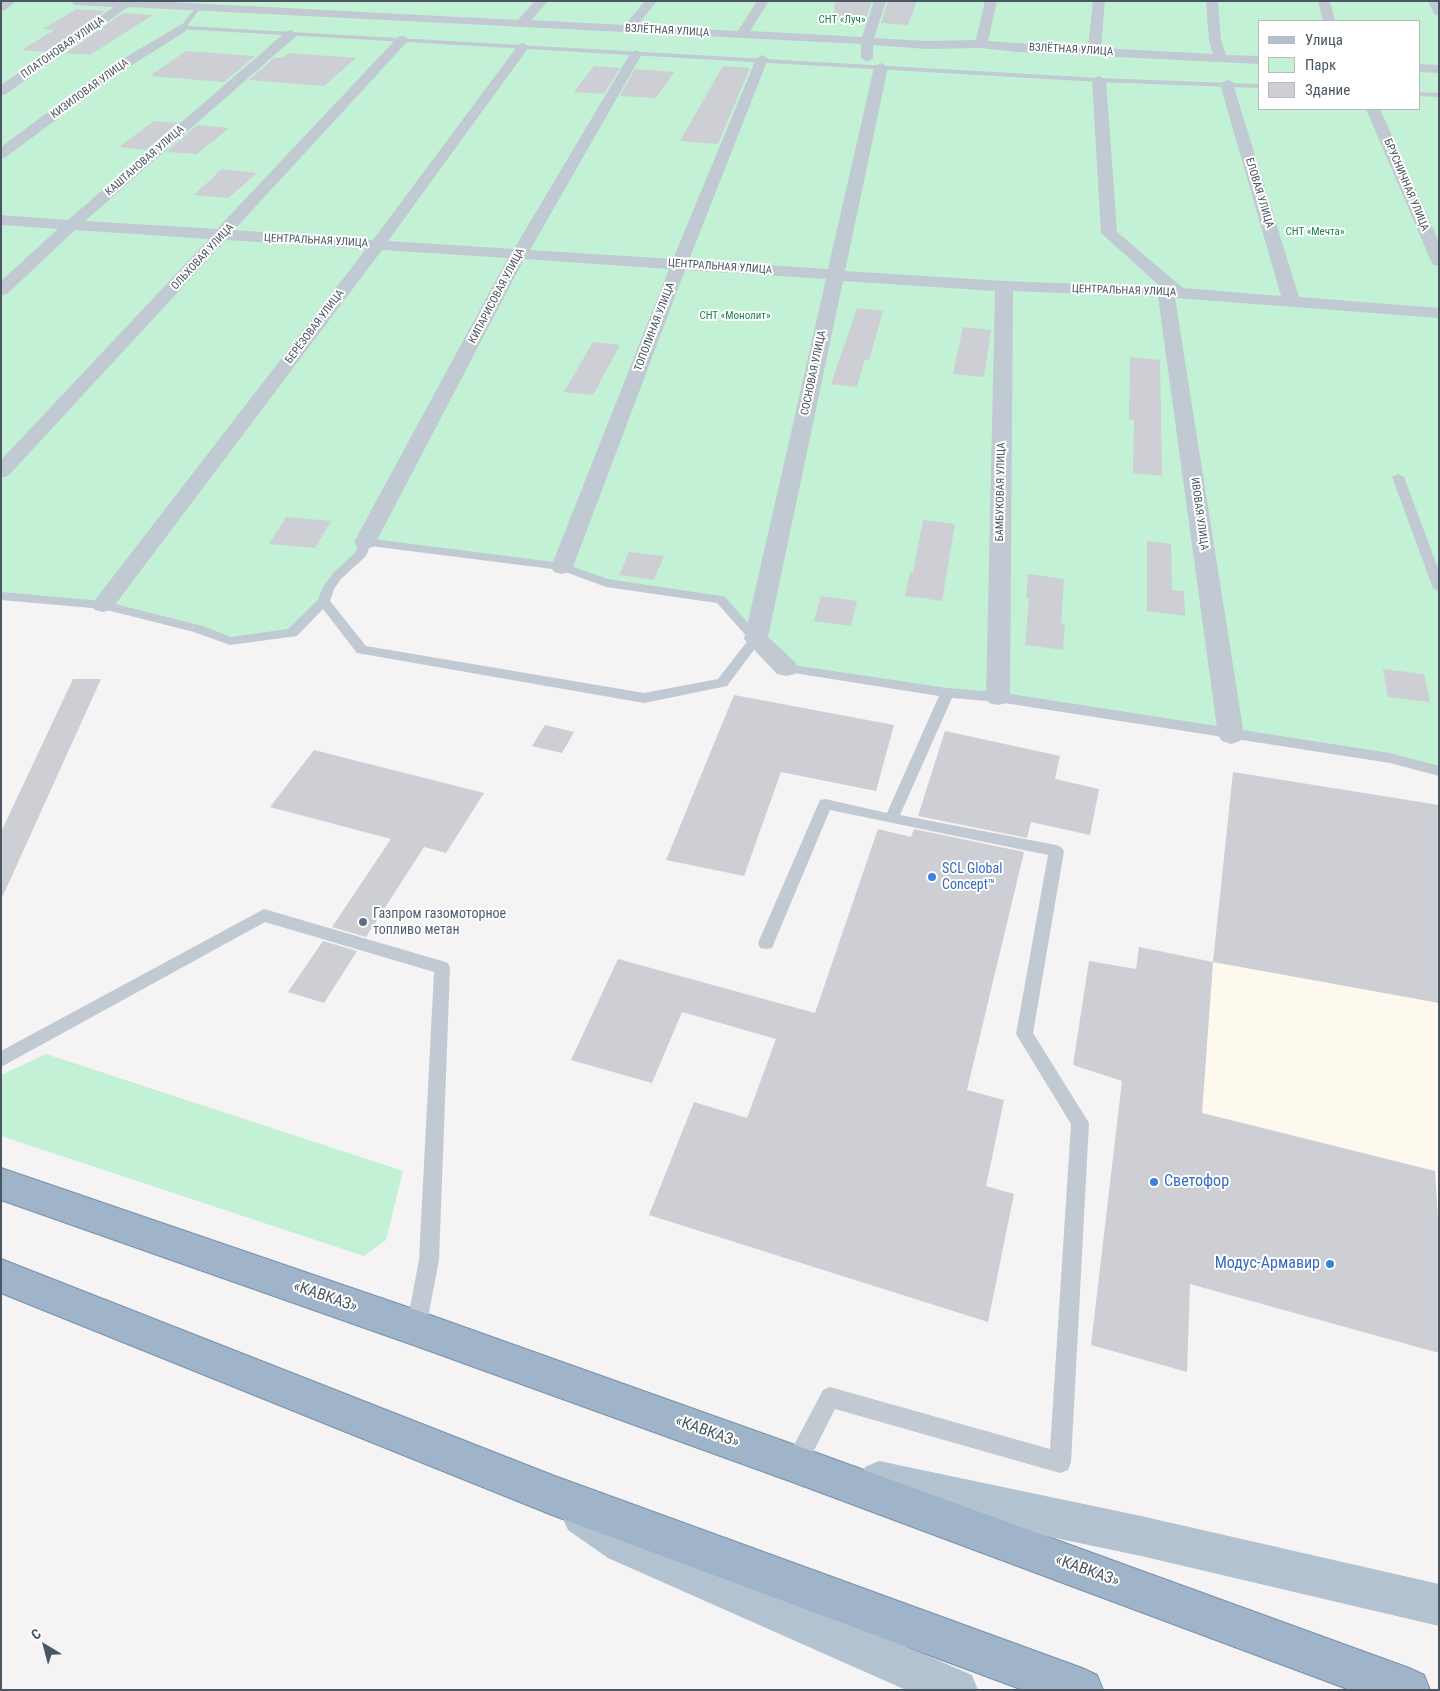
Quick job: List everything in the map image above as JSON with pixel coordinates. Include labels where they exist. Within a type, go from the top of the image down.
[{"type":"highway","name":"«КАВКАЗ»","points":[[1,1184],[416,1328],[795,1464],[1408,1690]]},
{"type":"highway","points":[[1,1276],[552,1495],[1082,1690]]},
{"type":"main road","points":[[795,1464],[1141,1536],[1439,1605]]},
{"type":"main road","points":[[552,1495],[622,1544],[957,1690]]},
{"type":"street","points":[[1,7],[10,1]]},
{"type":"street","name":"ВЗЛЁТНАЯ УЛИЦА","points":[[75,1],[202,4],[296,12],[742,34],[927,46],[980,44],[1018,48],[1258,60]]},
{"type":"street","points":[[296,12],[314,1]]},
{"type":"street","points":[[522,23],[542,1]]},
{"type":"street","points":[[628,29],[651,1]]},
{"type":"street","points":[[742,34],[763,1]]},
{"type":"street","name":"СОСНОВАЯ УЛИЦА","points":[[756,639],[836,275],[874,66],[867,41],[880,1]]},
{"type":"street","points":[[980,44],[991,1]]},
{"type":"street","points":[[1094,51],[1099,1]]},
{"type":"street","points":[[1212,1],[1216,40],[1221,58]]},
{"type":"street","points":[[1324,1],[1329,20]]},
{"type":"street","points":[[1434,1],[1439,12]]},
{"type":"street","name":"ПЛАТОНОВАЯ УЛИЦА","points":[[1,91],[132,3]]},
{"type":"street","points":[[404,18],[416,6]]},
{"type":"street","name":"КИЗИЛОВАЯ УЛИЦА","points":[[1,154],[111,72],[182,28]]},
{"type":"street","name":"КАШТАНОВАЯ УЛИЦА","points":[[1,290],[71,225],[291,34]]},
{"type":"street","name":"ОЛЬХОВАЯ УЛИЦА","points":[[1,472],[223,236],[402,40]]},
{"type":"street","name":"БЕРЁЗОВАЯ УЛИЦА","points":[[103,605],[377,245],[523,47]]},
{"type":"street","name":"КИПАРИСОВАЯ УЛИЦА","points":[[365,542],[519,254],[636,54]]},
{"type":"street","name":"ТОПОЛИНАЯ УЛИЦА","points":[[562,567],[679,265],[762,59]]},
{"type":"street","points":[[1420,68],[1439,69]]},
{"type":"street","points":[[1099,80],[1109,233],[1172,293]]},
{"type":"street","name":"ЕЛОВАЯ УЛИЦА","points":[[1227,84],[1292,302]]},
{"type":"street","name":"БРУСНИЧНАЯ УЛИЦА","points":[[1373,110],[1439,261]]},
{"type":"street","name":"ЦЕНТРАЛЬНАЯ УЛИЦА","points":[[1,220],[1004,286],[1172,293],[1439,313]]},
{"type":"street","name":"БАМБУКОВАЯ УЛИЦА","points":[[998,697],[1004,286]]},
{"type":"street","name":"ИВОВАЯ УЛИЦА","points":[[1172,293],[1231,735]]},
{"type":"street","points":[[756,639],[786,668]]},
{"type":"lane","points":[[182,28],[202,4]]},
{"type":"lane","points":[[182,28],[636,54],[762,59],[1099,80],[1258,86]]},
{"type":"lane","points":[[1420,94],[1439,95]]},
{"type":"lane","points":[[1398,477],[1439,588]]},
{"type":"lane","points":[[1,596],[103,605],[198,629],[230,641],[292,633],[324,601],[328,589],[337,576],[362,553],[365,542],[562,567],[606,583],[721,600],[756,639],[722,684],[644,698],[362,650],[324,601]]},
{"type":"lane","points":[[786,668],[947,693],[998,697],[1231,735],[1390,758],[1439,771]]},
{"type":"lane","points":[[891,819],[947,693]]},
{"type":"lane","points":[[766,943],[825,804],[891,819],[1056,851],[1024,1034],[1080,1123],[1060,1462],[830,1397],[795,1464]]},
{"type":"lane","points":[[1,1060],[264,915],[442,968],[429,1260],[416,1328]]},
{"type":"shaded area","points":[[1213,962],[1439,1003],[1439,1235],[1435,1171],[1230,1119],[1220,1292],[1190,1284]]},
{"type":"green space","name":"СНТ «Монолит»","points":[[1,1],[1439,1],[1439,771],[1390,758],[786,668],[721,600],[606,583],[562,567],[365,542],[292,633],[230,641],[103,605],[1,596]]},
{"type":"green space","points":[[46,1054],[403,1171],[386,1240],[364,1256],[1,1136],[1,1075]]},
{"type":"building","points":[[835,1],[872,1],[865,22],[834,20]]},
{"type":"building","points":[[888,1],[917,1],[908,25],[881,23]]},
{"type":"building","points":[[77,9],[105,11],[46,52],[22,50],[54,30],[43,29]]},
{"type":"building","points":[[123,13],[153,15],[90,55],[66,53]]},
{"type":"building","points":[[186,51],[255,56],[224,82],[150,76]]},
{"type":"building","points":[[288,53],[356,58],[324,86],[249,80],[274,58],[282,58]]},
{"type":"building","points":[[594,66],[620,68],[604,94],[574,92]]},
{"type":"building","points":[[723,66],[750,68],[718,144],[680,141]]},
{"type":"building","points":[[635,69],[674,72],[656,98],[620,96]]},
{"type":"building","points":[[154,121],[177,123],[146,150],[119,147]]},
{"type":"building","points":[[197,125],[229,128],[197,154],[167,152]]},
{"type":"building","points":[[222,169],[257,173],[228,198],[194,195]]},
{"type":"building","points":[[857,308],[883,311],[869,360],[865,359],[857,387],[831,384]]},
{"type":"building","points":[[963,327],[991,330],[984,377],[953,374]]},
{"type":"building","points":[[593,342],[620,345],[593,395],[564,392]]},
{"type":"building","points":[[1130,357],[1160,360],[1162,476],[1133,473],[1134,420],[1129,419]]},
{"type":"building","points":[[286,517],[331,521],[315,548],[269,544]]},
{"type":"building","points":[[923,520],[955,524],[942,601],[905,596],[910,572],[913,573]]},
{"type":"building","points":[[1147,541],[1171,544],[1172,590],[1184,591],[1185,616],[1147,611]]},
{"type":"building","points":[[629,552],[664,556],[654,580],[619,575]]},
{"type":"building","points":[[1028,574],[1064,579],[1061,623],[1065,624],[1063,650],[1025,645],[1029,598],[1026,598]]},
{"type":"building","points":[[821,596],[857,601],[851,626],[814,621]]},
{"type":"building","points":[[1383,669],[1424,674],[1430,702],[1388,697]]},
{"type":"building","points":[[73,679],[101,679],[1,900],[1,832]]},
{"type":"building","points":[[734,695],[894,725],[876,791],[781,772],[744,876],[666,860]]},
{"type":"building","points":[[545,725],[574,732],[562,753],[532,746]]},
{"type":"building","points":[[945,731],[1060,756],[1055,779],[1099,789],[1090,835],[1031,822],[1027,838],[918,816]]},
{"type":"building","points":[[314,750],[484,793],[446,853],[424,847],[366,937],[332,927],[391,839],[270,807]]},
{"type":"building","points":[[1233,772],[1439,805],[1439,1003],[1213,962]]},
{"type":"building","points":[[878,829],[911,837],[914,829],[1024,852],[967,1090],[1004,1100],[986,1186],[1014,1194],[988,1322],[649,1215],[694,1102],[747,1118],[776,1039],[682,1012],[652,1083],[571,1060],[618,959],[815,1013]]},
{"type":"building","points":[[323,941],[357,951],[324,1003],[288,992]]},
{"type":"building","points":[[1139,947],[1213,962],[1202,1113],[1435,1171],[1439,1235],[1439,1353],[1190,1284],[1187,1372],[1091,1345],[1122,1081],[1073,1065],[1089,961],[1136,969]]},
{"type":"place","name":"SCL Global Concept™","points":[[932,877]]},
{"type":"place","name":"Газпром газомоторное топливо метан","points":[[363,922]]},
{"type":"place","name":"Светофор","points":[[1154,1182]]},
{"type":"place","name":"Модус-Армавир","points":[[1330,1264]]},
{"type":"park label","name":"СНТ «Луч»","points":[[842,20]]},
{"type":"park label","name":"СНТ «Мечта»","points":[[1315,232]]}]
